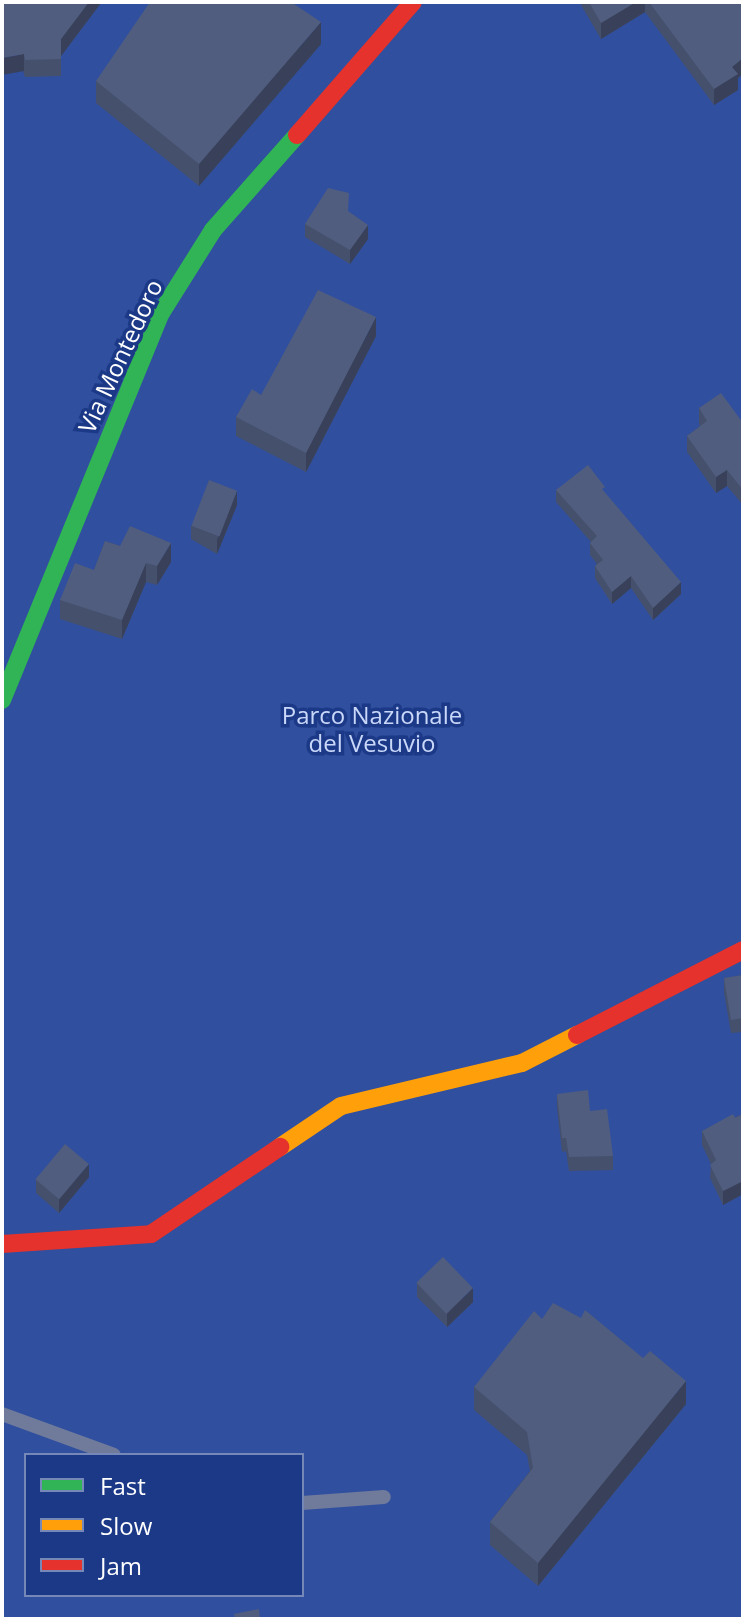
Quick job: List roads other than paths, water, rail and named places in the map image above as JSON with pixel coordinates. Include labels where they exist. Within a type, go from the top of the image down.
[{"type":"street","name":"Via Montedoro","points":[[2,700],[161,313],[213,230],[413,2]]},
{"type":"street","points":[[2,1244],[151,1234],[341,1106],[522,1063],[743,950]]},
{"type":"lane","points":[[2,1414],[109,1453]]},
{"type":"lane","points":[[304,1503],[384,1497]]},
{"type":"park label","name":"Parco Nazionale del Vesuvio","points":[[372,729]]}]
